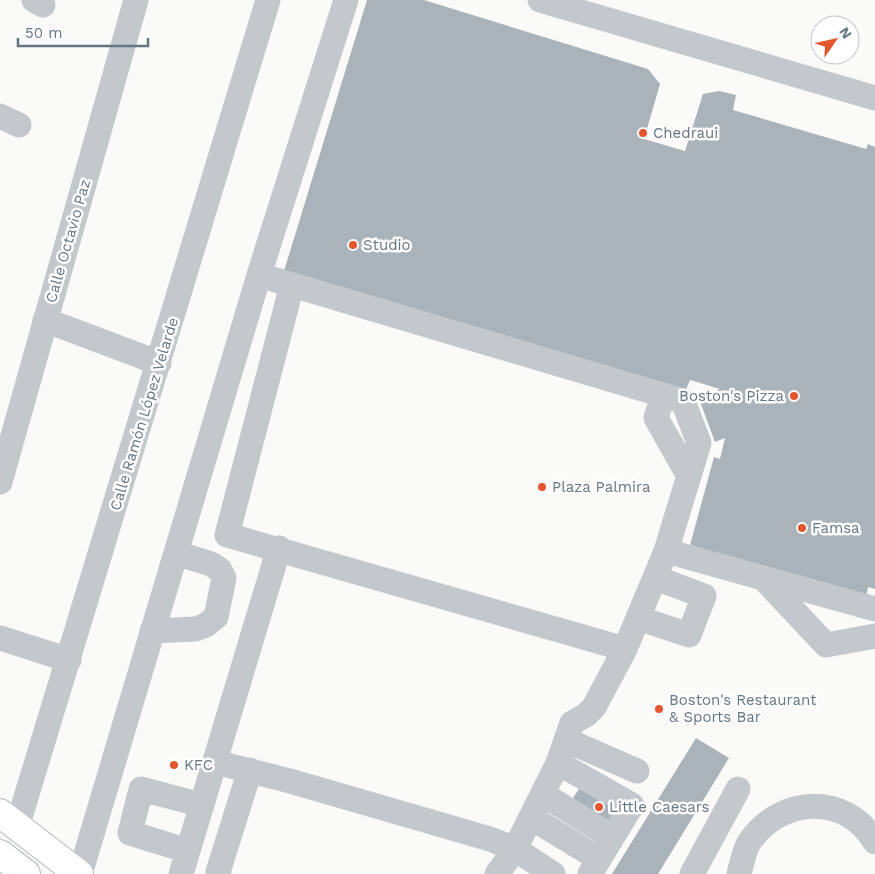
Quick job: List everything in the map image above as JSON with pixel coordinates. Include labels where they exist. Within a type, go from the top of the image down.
[{"type":"main road","points":[[8,820],[79,874]]},
{"type":"main road","points":[[0,854],[26,874]]},
{"type":"street","name":"Calle Octavio Paz","points":[[0,482],[136,0]]},
{"type":"street","name":"Calle Ramón López Velarde","points":[[8,820],[69,660],[268,0]]},
{"type":"street","points":[[79,874],[258,275],[346,0]]},
{"type":"street","points":[[540,0],[875,98]]},
{"type":"street","points":[[258,275],[663,395],[656,418],[689,476],[666,551],[625,649],[594,707],[586,715],[572,723],[544,795],[507,866]]},
{"type":"street","points":[[292,285],[227,535],[279,548],[625,649]]},
{"type":"street","points":[[46,320],[159,363]]},
{"type":"street","points":[[202,805],[142,789],[130,833],[185,863],[279,548]]},
{"type":"street","points":[[666,551],[875,609]]},
{"type":"street","points":[[152,631],[196,629],[206,625],[216,617],[224,578],[220,570],[211,564],[176,553]]},
{"type":"street","points":[[638,618],[689,635],[704,596],[656,578]]},
{"type":"street","points":[[764,578],[826,644],[875,636]]},
{"type":"street","points":[[0,638],[69,660]]},
{"type":"street","points":[[562,752],[637,771]]},
{"type":"street","points":[[532,818],[594,867],[632,805],[562,752]]},
{"type":"street","points":[[215,762],[250,770],[490,838],[507,866],[553,874]]},
{"type":"street","points":[[219,874],[218,872],[250,770]]},
{"type":"street","points":[[692,874],[738,789]]},
{"type":"street","points":[[544,795],[612,837]]},
{"type":"street","points":[[739,874],[749,842],[775,817],[807,805],[838,810],[872,831]]},
{"type":"building","points":[[367,0],[424,0],[648,69],[660,84],[644,139],[685,151],[703,94],[719,91],[736,95],[733,110],[866,149],[868,144],[875,147],[875,589],[868,587],[865,603],[689,549],[714,457],[720,459],[725,438],[715,442],[699,399],[720,389],[690,380],[684,394],[284,271]]},
{"type":"building","points":[[696,738],[729,758],[658,874],[612,874]]},
{"type":"building","points":[[583,783],[624,809],[613,826],[571,801]]},
{"type":"place","name":"Chedraui","points":[[643,133]]},
{"type":"place","name":"Studio","points":[[353,245]]},
{"type":"place","name":"Boston's Pizza","points":[[794,396]]},
{"type":"place","name":"Plaza Palmira","points":[[542,487]]},
{"type":"place","name":"Famsa","points":[[802,528]]},
{"type":"place","name":"Boston's Restaurant & Sports Bar","points":[[659,709]]},
{"type":"place","name":"KFC","points":[[174,765]]},
{"type":"place","name":"Little Caesars","points":[[599,807]]}]
